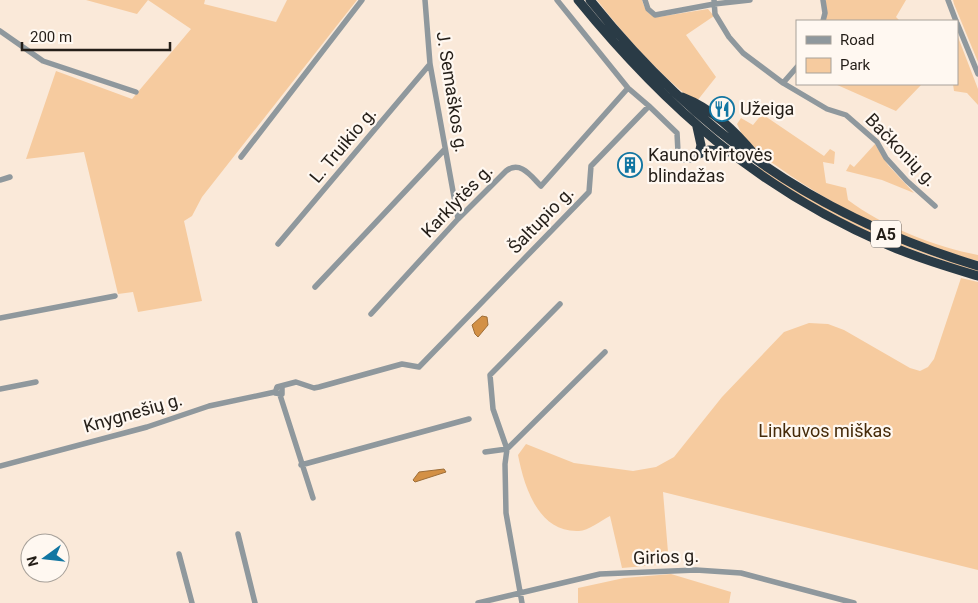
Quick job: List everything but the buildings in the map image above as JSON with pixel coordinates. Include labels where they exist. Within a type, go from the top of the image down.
[{"type":"highway","name":"A5","points":[[578,0],[644,77],[728,152],[790,194],[850,228],[898,249],[978,276]]},
{"type":"highway","name":"A5","points":[[590,0],[632,50],[676,95],[703,106],[734,131],[765,167],[816,199],[871,227],[936,254],[978,266]]},
{"type":"highway","points":[[696,125],[701,144],[699,154]]},
{"type":"highway","points":[[699,154],[709,150],[728,152]]},
{"type":"street","points":[[240,157],[362,0]]},
{"type":"street","name":"J. Semaškos g.","points":[[425,0],[430,64],[458,219]]},
{"type":"street","points":[[557,0],[628,88],[677,133],[678,152],[683,160],[692,160],[699,154]]},
{"type":"street","points":[[644,0],[648,10],[656,14],[714,2],[750,0]]},
{"type":"street","points":[[823,20],[824,0]]},
{"type":"street","points":[[948,0],[955,20]]},
{"type":"street","name":"Bačkonių g.","points":[[714,2],[715,14],[729,37],[758,67],[827,109],[846,115],[866,131],[907,181],[935,206]]},
{"type":"street","points":[[958,27],[978,74]]},
{"type":"street","points":[[0,31],[43,61],[136,92]]},
{"type":"street","name":"L. Truikio g.","points":[[278,244],[430,64]]},
{"type":"street","points":[[783,83],[796,68]]},
{"type":"street","name":"Karklytės g.","points":[[372,314],[458,219],[512,167],[524,170],[541,186],[628,88]]},
{"type":"street","name":"Šaltupio g.","points":[[282,387],[296,382],[314,388],[402,364],[419,367],[590,192],[591,166],[649,106]]},
{"type":"street","points":[[315,287],[445,149]]},
{"type":"street","points":[[0,180],[10,177]]},
{"type":"street","points":[[0,318],[116,296]]},
{"type":"street","points":[[522,603],[506,513],[505,464],[507,449],[493,409],[490,375],[560,304]]},
{"type":"street","points":[[485,452],[507,449],[604,352]]},
{"type":"street","points":[[0,389],[36,382]]},
{"type":"street","name":"Knygnešių g.","points":[[0,466],[148,427],[209,406],[277,393],[277,387],[282,387]]},
{"type":"street","points":[[277,393],[313,498]]},
{"type":"street","points":[[301,465],[469,419]]},
{"type":"street","points":[[238,534],[255,603]]},
{"type":"street","points":[[179,554],[192,603]]},
{"type":"street","name":"Girios g.","points":[[478,603],[600,574],[722,570],[741,573],[854,603]]},
{"type":"green space","points":[[86,0],[148,0],[137,14]]},
{"type":"green space","points":[[148,0],[205,0],[204,4],[276,22],[287,0],[357,0],[202,197],[192,216],[184,221],[202,301],[138,312],[133,292],[118,294],[84,152],[26,159],[56,71],[132,99],[191,29]]},
{"type":"green space","points":[[597,0],[642,0],[647,12],[658,17],[708,9],[714,16],[686,35],[716,77],[697,101],[692,100],[654,65],[630,40]]},
{"type":"green space","points":[[826,0],[906,0],[896,17],[899,20],[825,20]]},
{"type":"green space","points":[[953,0],[978,0],[978,62],[954,4]]},
{"type":"green space","points":[[958,37],[978,89],[978,105],[967,93],[954,91],[953,85],[958,85]]},
{"type":"green space","points":[[837,85],[921,85],[896,111]]},
{"type":"green space","points":[[762,114],[824,156],[830,149],[835,152],[834,164],[823,162],[826,183],[846,188],[848,200],[862,210],[893,227],[927,241],[978,255],[978,261],[926,245],[875,224],[803,184],[769,161],[749,144],[737,124],[741,118],[753,125]]},
{"type":"green space","points":[[875,144],[888,165],[914,193],[882,180],[846,171],[850,164],[854,167]]},
{"type":"green space","points":[[759,167],[811,199],[864,227],[920,251],[978,269],[978,273],[885,240],[818,207],[757,170]]},
{"type":"green space","name":"Linkuvos miškas","points":[[961,278],[978,282],[978,570],[663,492],[669,564],[622,568],[610,516],[583,531],[565,530],[543,516],[535,505],[524,480],[518,455],[526,444],[574,463],[633,471],[656,467],[674,457],[722,397],[784,332],[809,323],[828,324],[844,330],[910,368],[920,371],[928,367],[934,359]]},
{"type":"green space","points":[[671,574],[731,592],[729,603],[578,603],[578,588],[624,578]]},
{"type":"shaded area","points":[[482,316],[487,317],[488,325],[478,337],[472,325]]},
{"type":"shaded area","points":[[444,469],[446,472],[415,482],[413,480],[419,472]]},
{"type":"place","name":"Užeiga","points":[[722,109]]},
{"type":"place","name":"Kauno tvirtovės blindažas","points":[[630,165]]}]
